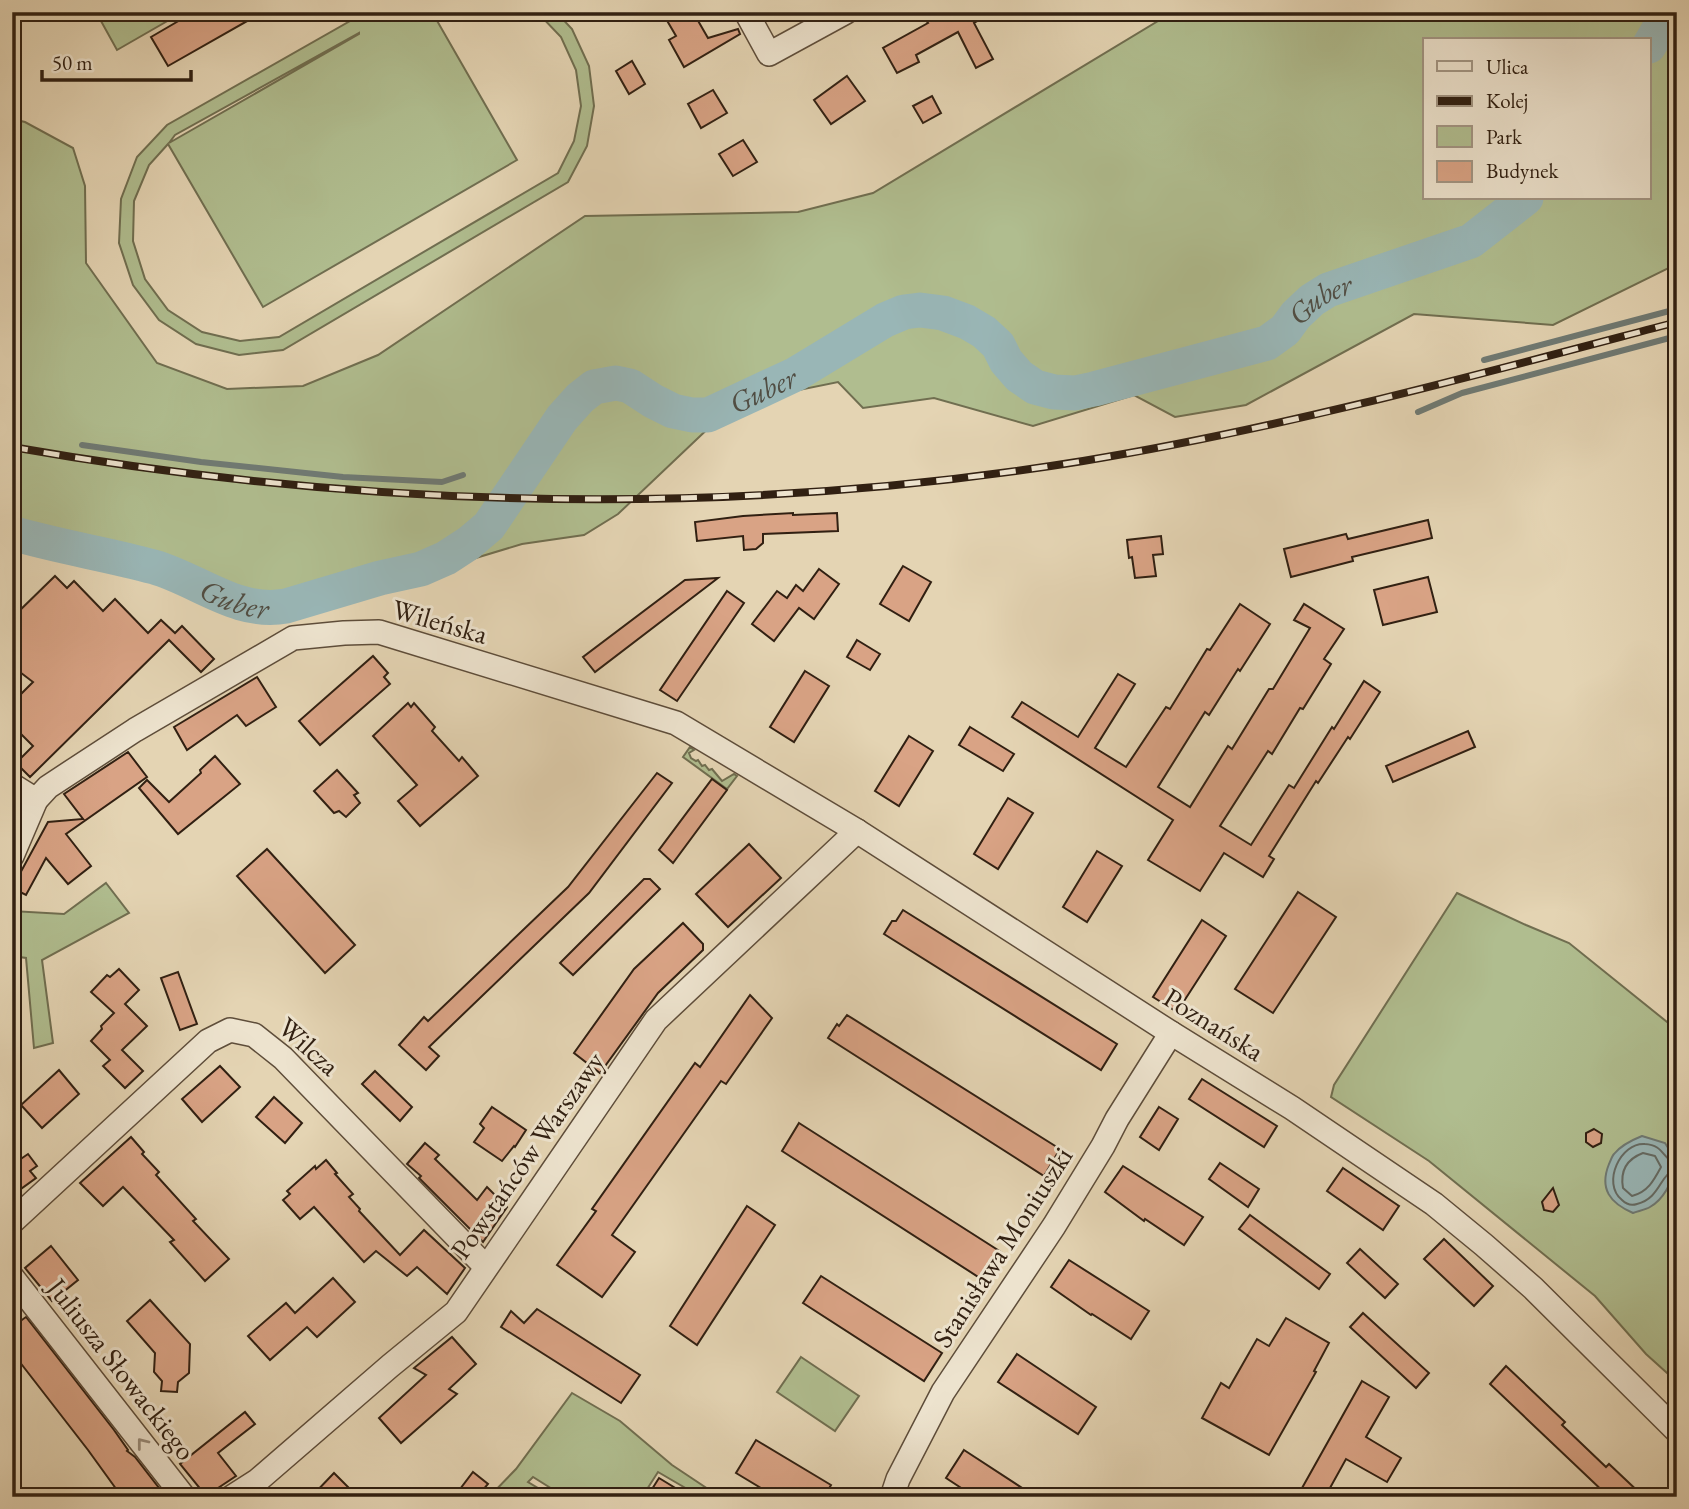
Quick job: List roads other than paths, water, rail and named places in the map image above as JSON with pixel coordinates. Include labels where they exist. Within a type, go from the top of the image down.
[{"type":"street","points":[[747,12],[769,54],[846,12]]},
{"type":"street","name":"Wileńska","points":[[12,856],[36,800],[48,788],[135,730],[293,638],[379,632],[676,723]]},
{"type":"street","name":"Poznańska","points":[[676,723],[856,831],[1292,1108],[1434,1203],[1532,1288],[1677,1431]]},
{"type":"street","points":[[12,785],[36,800]]},
{"type":"street","name":"Powstańców Warszawy","points":[[232,1497],[257,1481],[456,1312],[656,1020],[856,831]]},
{"type":"street","name":"Wilcza","points":[[12,1222],[208,1041],[230,1030],[254,1035],[283,1058],[486,1267]]},
{"type":"street","name":"Stanisława Moniuszki","points":[[892,1497],[898,1479],[943,1392],[1054,1226],[1171,1032]]},
{"type":"street","name":"Juliusza Słowackiego","points":[[12,1277],[184,1497]]},
{"type":"water","points":[[1642,1136],[1665,1143],[1677,1162],[1671,1181],[1660,1199],[1648,1208],[1633,1213],[1613,1200],[1605,1181],[1617,1151]]},
{"type":"waterway","name":"Guber","points":[[1650,44],[1669,12]]},
{"type":"waterway","name":"Guber","points":[[12,533],[154,567],[218,595],[251,606],[286,606],[380,578],[421,569],[446,558],[469,543],[489,526],[562,418],[594,387],[616,383],[630,386],[673,411],[708,415],[796,374],[885,320],[904,312],[920,310],[943,313],[984,332],[998,345],[1006,361],[1019,376],[1035,387],[1054,392],[1075,393],[1267,343],[1285,330],[1312,300],[1328,290],[1471,241],[1523,200]]},
{"type":"waterway","points":[[1484,360],[1677,309]]},
{"type":"waterway","points":[[1418,412],[1462,393],[1677,336]]},
{"type":"waterway","points":[[1125,381],[1126,391]]},
{"type":"waterway","points":[[82,445],[201,462],[343,477],[442,482],[463,475]]},
{"type":"waterway","points":[[528,448],[540,451]]},
{"type":"railway","points":[[12,447],[145,468],[413,494],[547,499],[681,498],[816,492],[950,479],[1158,448],[1382,399],[1677,322]]}]
